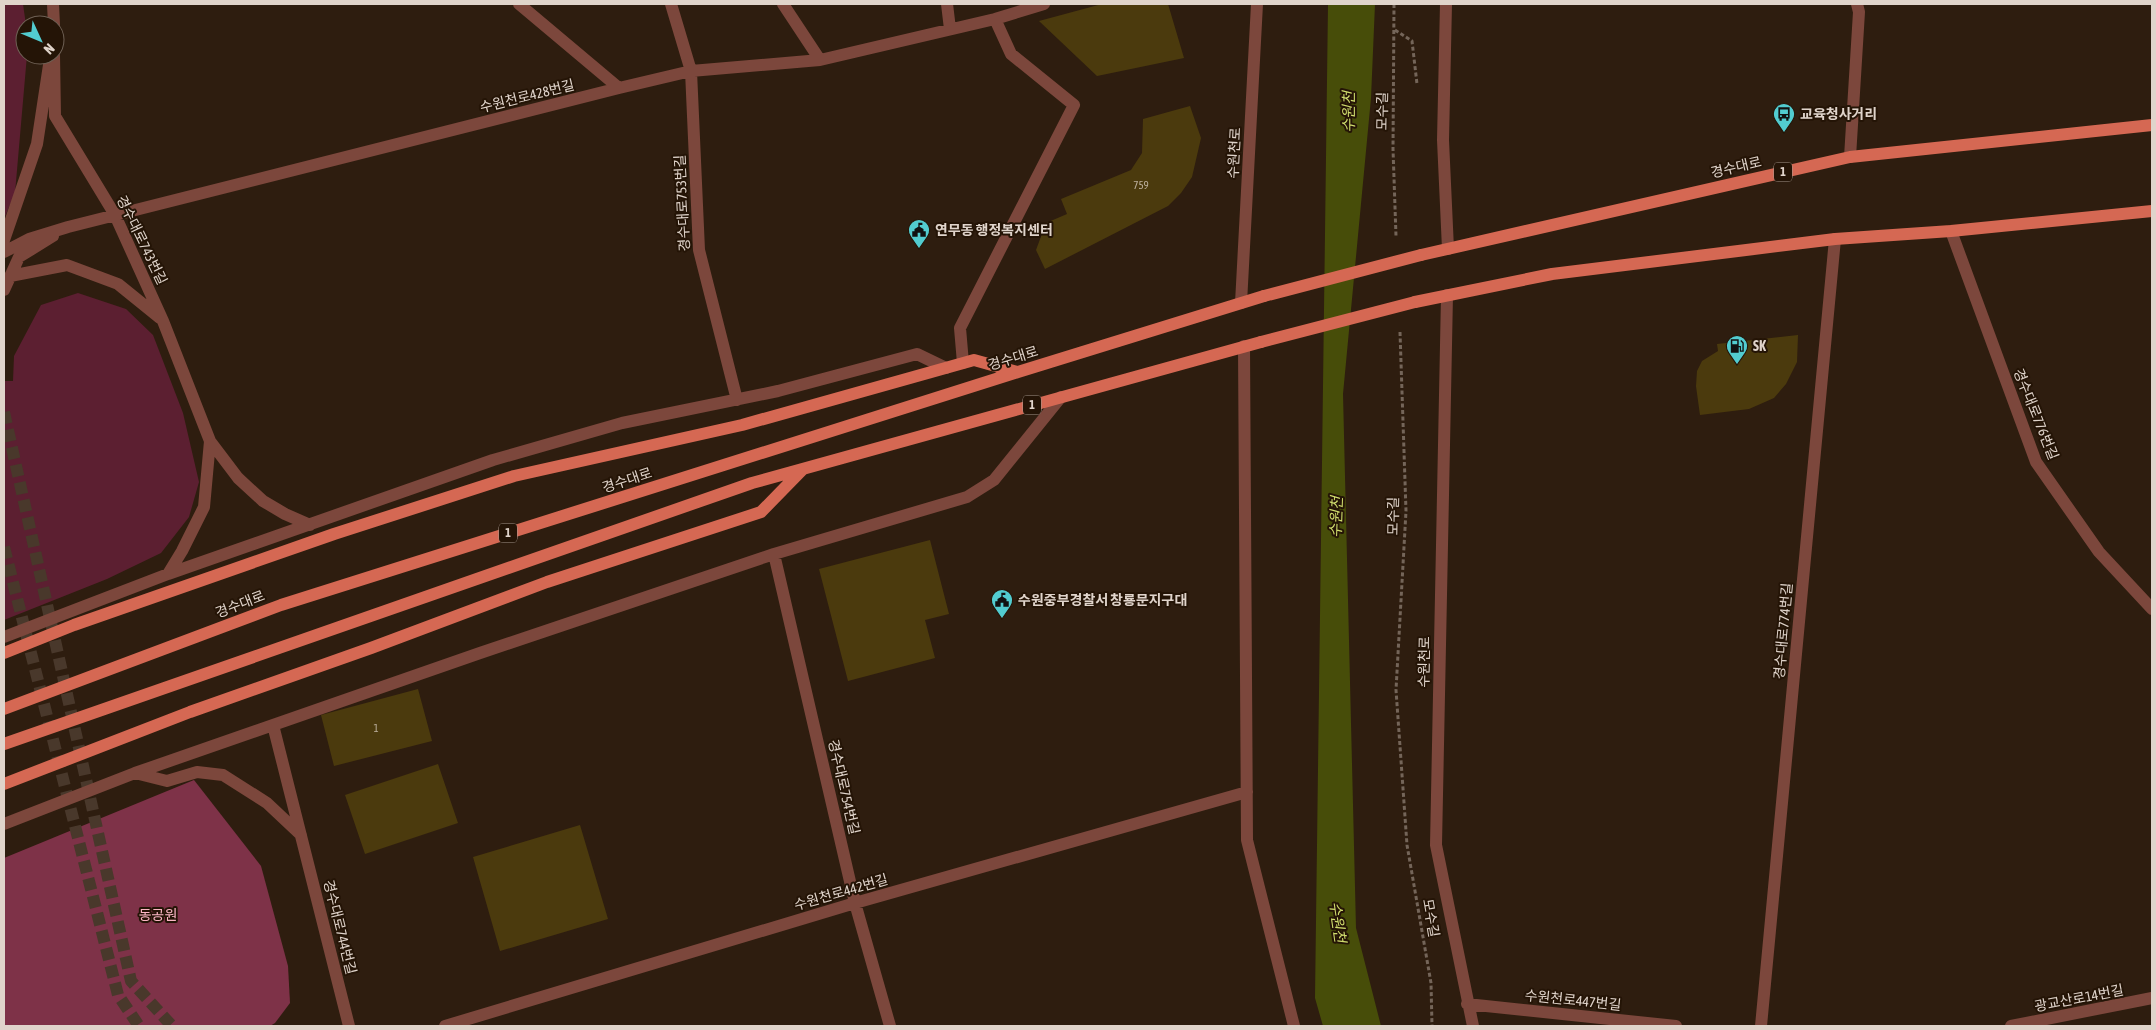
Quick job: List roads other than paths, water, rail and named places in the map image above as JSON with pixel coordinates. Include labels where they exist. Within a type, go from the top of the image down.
[{"type":"main road","name":"경수대로","points":[[4,709],[281,605],[1264,296],[1421,255],[1850,157],[2152,125]]},
{"type":"main road","name":"1","points":[[4,744],[714,496],[803,468],[1244,346],[1415,302],[1552,274],[1835,239],[1951,231],[2152,211]]},
{"type":"main road","points":[[4,654],[74,624],[334,534],[514,476],[742,425],[974,360],[1018,372]]},
{"type":"main road","points":[[4,784],[190,712],[371,648],[548,582],[761,512],[803,468]]},
{"type":"street","points":[[519,4],[619,88]]},
{"type":"street","name":"경수대로753번길","points":[[672,4],[691,71],[698,250],[737,400]]},
{"type":"street","points":[[783,4],[820,60]]},
{"type":"street","points":[[946,4],[950,29]]},
{"type":"street","name":"수원천로428번길","points":[[4,252],[29,238],[68,227],[619,88],[691,71],[820,60],[995,19],[1044,4]]},
{"type":"street","name":"수원천로","points":[[1241,303],[1257,4]]},
{"type":"street","points":[[1446,4],[1443,140],[1448,249]]},
{"type":"street","points":[[1850,157],[1859,12],[1857,4]]},
{"type":"street","points":[[963,364],[960,328],[1074,106],[1010,54],[995,19]]},
{"type":"street","points":[[4,240],[37,144],[49,65]]},
{"type":"street","name":"경수대로743번길","points":[[54,65],[55,116],[115,215],[163,321],[210,441],[238,478],[263,501],[285,514],[310,525]]},
{"type":"street","points":[[4,290],[19,257],[68,227]]},
{"type":"street","name":"경수대로776번길","points":[[1951,231],[2036,462],[2099,552],[2152,610]]},
{"type":"street","name":"경수대로774번길","points":[[1761,1026],[1835,239]]},
{"type":"street","points":[[10,276],[67,265],[118,284],[163,321]]},
{"type":"street","name":"수원천로","points":[[1447,295],[1436,845],[1473,1026]]},
{"type":"street","points":[[1244,346],[1247,840],[1294,1026]]},
{"type":"street","points":[[4,637],[168,574],[493,460],[622,423],[778,391],[917,354],[946,368]]},
{"type":"street","points":[[4,824],[136,773],[272,725],[774,554],[967,497],[994,480],[1061,397]]},
{"type":"street","name":"경수대로743번길","points":[[168,574],[204,507],[210,441]]},
{"type":"street","name":"경수대로754번길","points":[[774,554],[856,903],[890,1026]]},
{"type":"street","name":"경수대로744번길","points":[[272,725],[349,1026]]},
{"type":"street","points":[[136,773],[167,781],[197,772],[222,775],[267,803],[301,835]]},
{"type":"street","name":"수원천로442번길","points":[[444,1026],[856,903],[1247,792]]},
{"type":"street","name":"광교산로14번길","points":[[2011,1026],[2056,1022],[2152,998]]},
{"type":"street","name":"수원천로447번길","points":[[1467,1004],[1676,1026]]},
{"type":"water","name":"수원천","points":[[1328,4],[1375,4],[1371,98],[1343,394],[1356,928],[1381,1026],[1323,1026],[1315,998]]},
{"type":"tunnel","points":[[4,412],[131,981],[172,1026]]},
{"type":"tunnel","points":[[4,547],[118,995],[139,1026]]},
{"type":"place","name":"교육청사거리","points":[[1784,133]]},
{"type":"place","name":"연무동 행정복지센터","points":[[919,249]]},
{"type":"place","name":"SK","points":[[1737,365]]},
{"type":"place","name":"수원중부경찰서 창룡문지구대","points":[[1002,619]]},
{"type":"park label","name":"동공원","points":[[158,915]]}]
